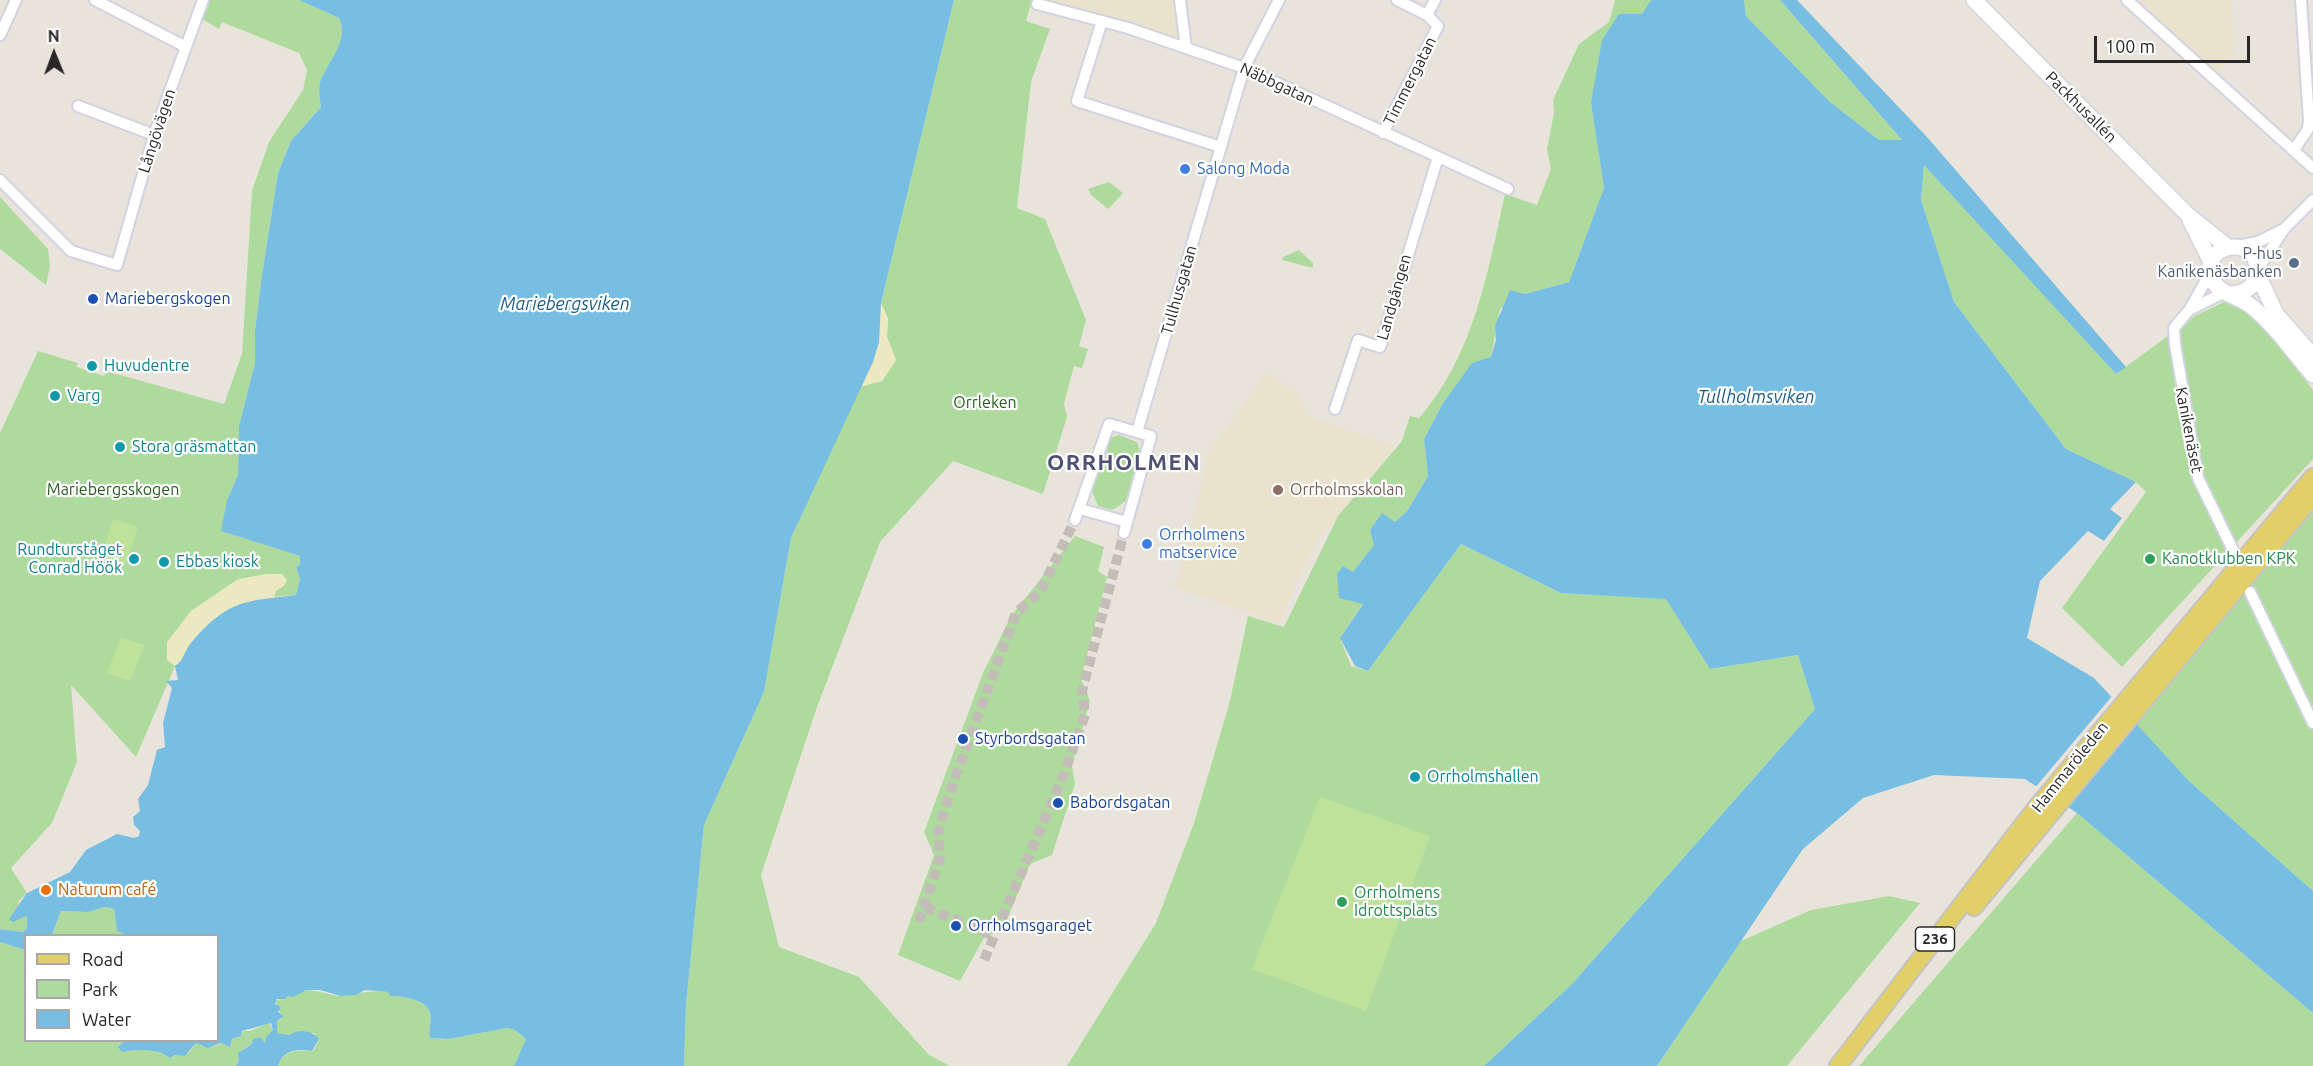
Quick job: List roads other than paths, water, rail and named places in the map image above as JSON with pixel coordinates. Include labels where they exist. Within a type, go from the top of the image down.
[{"type":"main road","name":"Hammaröleden","points":[[1839,1066],[2313,477]]},
{"type":"main road","name":"Hammaröleden","points":[[2149,682],[2313,496]]},
{"type":"street","points":[[0,35],[16,0]]},
{"type":"street","points":[[94,0],[186,47]]},
{"type":"street","name":"Långövägen","points":[[0,180],[71,250],[117,265],[154,135],[203,0]]},
{"type":"street","points":[[1180,0],[1186,48]]},
{"type":"street","name":"Tullhusgatan","points":[[1137,432],[1244,68],[1279,0]]},
{"type":"street","points":[[1397,0],[1427,15]]},
{"type":"street","name":"Timmergatan","points":[[1383,133],[1438,26],[1427,15],[1435,0]]},
{"type":"street","name":"Packhusallén","points":[[1974,0],[2187,215],[2232,246]]},
{"type":"street","points":[[2127,0],[2313,168]]},
{"type":"street","points":[[2294,150],[2308,129],[2309,120],[2301,0]]},
{"type":"street","name":"Näbbgatan","points":[[1037,4],[1102,21],[1244,68],[1508,189]]},
{"type":"street","points":[[1102,21],[1077,101],[1221,147]]},
{"type":"street","points":[[78,106],[154,135]]},
{"type":"street","name":"Landgången","points":[[1335,409],[1358,340],[1380,347],[1438,157]]},
{"type":"street","points":[[2190,309],[2229,293],[2247,290],[2284,229],[2313,200]]},
{"type":"street","name":"Packhusallén","points":[[2187,215],[2211,268]]},
{"type":"street","points":[[2284,229],[2258,242],[2232,246],[2217,253],[2211,268],[2214,283],[2264,318],[2313,375]]},
{"type":"street","points":[[2232,246],[2252,253],[2276,315],[2313,356]]},
{"type":"street","name":"Kanikenäset","points":[[2211,268],[2190,309],[2174,328],[2182,397],[2198,478],[2233,550]]},
{"type":"street","points":[[1110,424],[1137,432],[1151,436],[1126,527],[1078,514],[1110,424]]},
{"type":"street","points":[[2250,592],[2313,723]]},
{"type":"water","name":"Mariebergsviken","points":[[299,0],[954,0],[881,303],[879,342],[873,362],[791,538],[764,692],[704,825],[686,1005],[684,1066],[514,1066],[526,1039],[515,1030],[507,1028],[449,1039],[430,1038],[430,1013],[424,1004],[407,998],[390,996],[388,992],[365,990],[356,995],[341,996],[320,990],[306,990],[294,997],[277,999],[275,1004],[281,1007],[278,1012],[284,1016],[277,1021],[277,1033],[289,1035],[305,1031],[319,1039],[312,1051],[301,1050],[287,1053],[278,1066],[236,1066],[239,1060],[238,1053],[252,1044],[253,1039],[260,1037],[265,1043],[266,1037],[273,1030],[271,1023],[242,1031],[241,1036],[232,1039],[230,1047],[221,1043],[208,1048],[196,1043],[185,1056],[175,1055],[170,1058],[160,1052],[148,1050],[122,1052],[118,1047],[124,1042],[219,1042],[219,934],[124,934],[117,931],[114,909],[105,907],[88,912],[61,911],[52,934],[24,934],[24,950],[0,942],[0,929],[23,932],[27,928],[27,916],[13,922],[9,919],[27,893],[70,872],[86,850],[117,834],[134,838],[139,836],[140,831],[134,825],[133,817],[140,811],[138,799],[148,785],[157,750],[165,747],[163,723],[172,688],[166,681],[178,680],[175,666],[191,643],[227,610],[263,599],[296,595],[300,579],[296,567],[300,565],[300,556],[221,531],[227,500],[238,475],[239,426],[255,363],[255,331],[278,173],[291,141],[321,107],[320,82],[342,35],[339,18]]},
{"type":"water","name":"Tullholmsviken","points":[[1651,0],[1744,0],[1746,16],[1829,101],[1879,140],[1902,140],[1780,0],[1797,0],[1927,137],[2126,367],[2116,374],[1924,165],[1921,200],[1954,302],[2066,449],[2136,482],[2110,509],[2122,518],[2104,541],[2088,531],[2040,581],[2027,638],[2094,678],[2189,781],[2313,891],[2313,1013],[2077,813],[2025,779],[1934,775],[1863,798],[1803,849],[1657,1066],[1484,1066],[1572,984],[1815,709],[1798,655],[1710,669],[1666,599],[1561,593],[1461,544],[1368,671],[1355,666],[1340,638],[1363,604],[1339,598],[1337,574],[1343,566],[1353,572],[1374,545],[1370,530],[1382,513],[1395,522],[1407,511],[1428,476],[1424,439],[1443,403],[1472,363],[1491,357],[1496,340],[1495,326],[1510,290],[1525,294],[1569,282],[1604,188],[1591,103],[1602,40],[1619,14],[1642,14]]},
{"type":"tunnel","points":[[919,922],[940,858],[938,831],[955,778],[1016,613],[1040,592],[1075,520]]},
{"type":"tunnel","points":[[984,960],[1064,774],[1085,715],[1082,691],[1124,533]]},
{"type":"tunnel","points":[[925,907],[994,936]]},
{"type":"place","name":"Salong Moda","points":[[1185,169]]},
{"type":"place","name":"P-hus Kanikenäsbanken","points":[[2294,263]]},
{"type":"place","name":"Mariebergskogen","points":[[93,299]]},
{"type":"place","name":"Huvudentre","points":[[92,366]]},
{"type":"place","name":"Varg","points":[[55,396]]},
{"type":"place","name":"Stora gräsmattan","points":[[120,447]]},
{"type":"place","name":"Orrholmsskolan","points":[[1278,490]]},
{"type":"place","name":"Orrholmens matservice","points":[[1147,544]]},
{"type":"place","name":"Rundturståget Conrad Höök","points":[[134,559]]},
{"type":"place","name":"Kanotklubben KPK","points":[[2150,559]]},
{"type":"place","name":"Ebbas kiosk","points":[[164,562]]},
{"type":"place","name":"Styrbordsgatan","points":[[963,739]]},
{"type":"place","name":"Orrholmshallen","points":[[1415,777]]},
{"type":"place","name":"Babordsgatan","points":[[1058,803]]},
{"type":"place","name":"Naturum café","points":[[46,890]]},
{"type":"place","name":"Orrholmens Idrottsplats","points":[[1342,902]]},
{"type":"place","name":"Orrholmsgaraget","points":[[956,926]]},
{"type":"district","name":"ORRHOLMEN","points":[[1124,463]]},
{"type":"park label","name":"Orrleken","points":[[985,403]]},
{"type":"park label","name":"Mariebergsskogen","points":[[113,490]]}]
